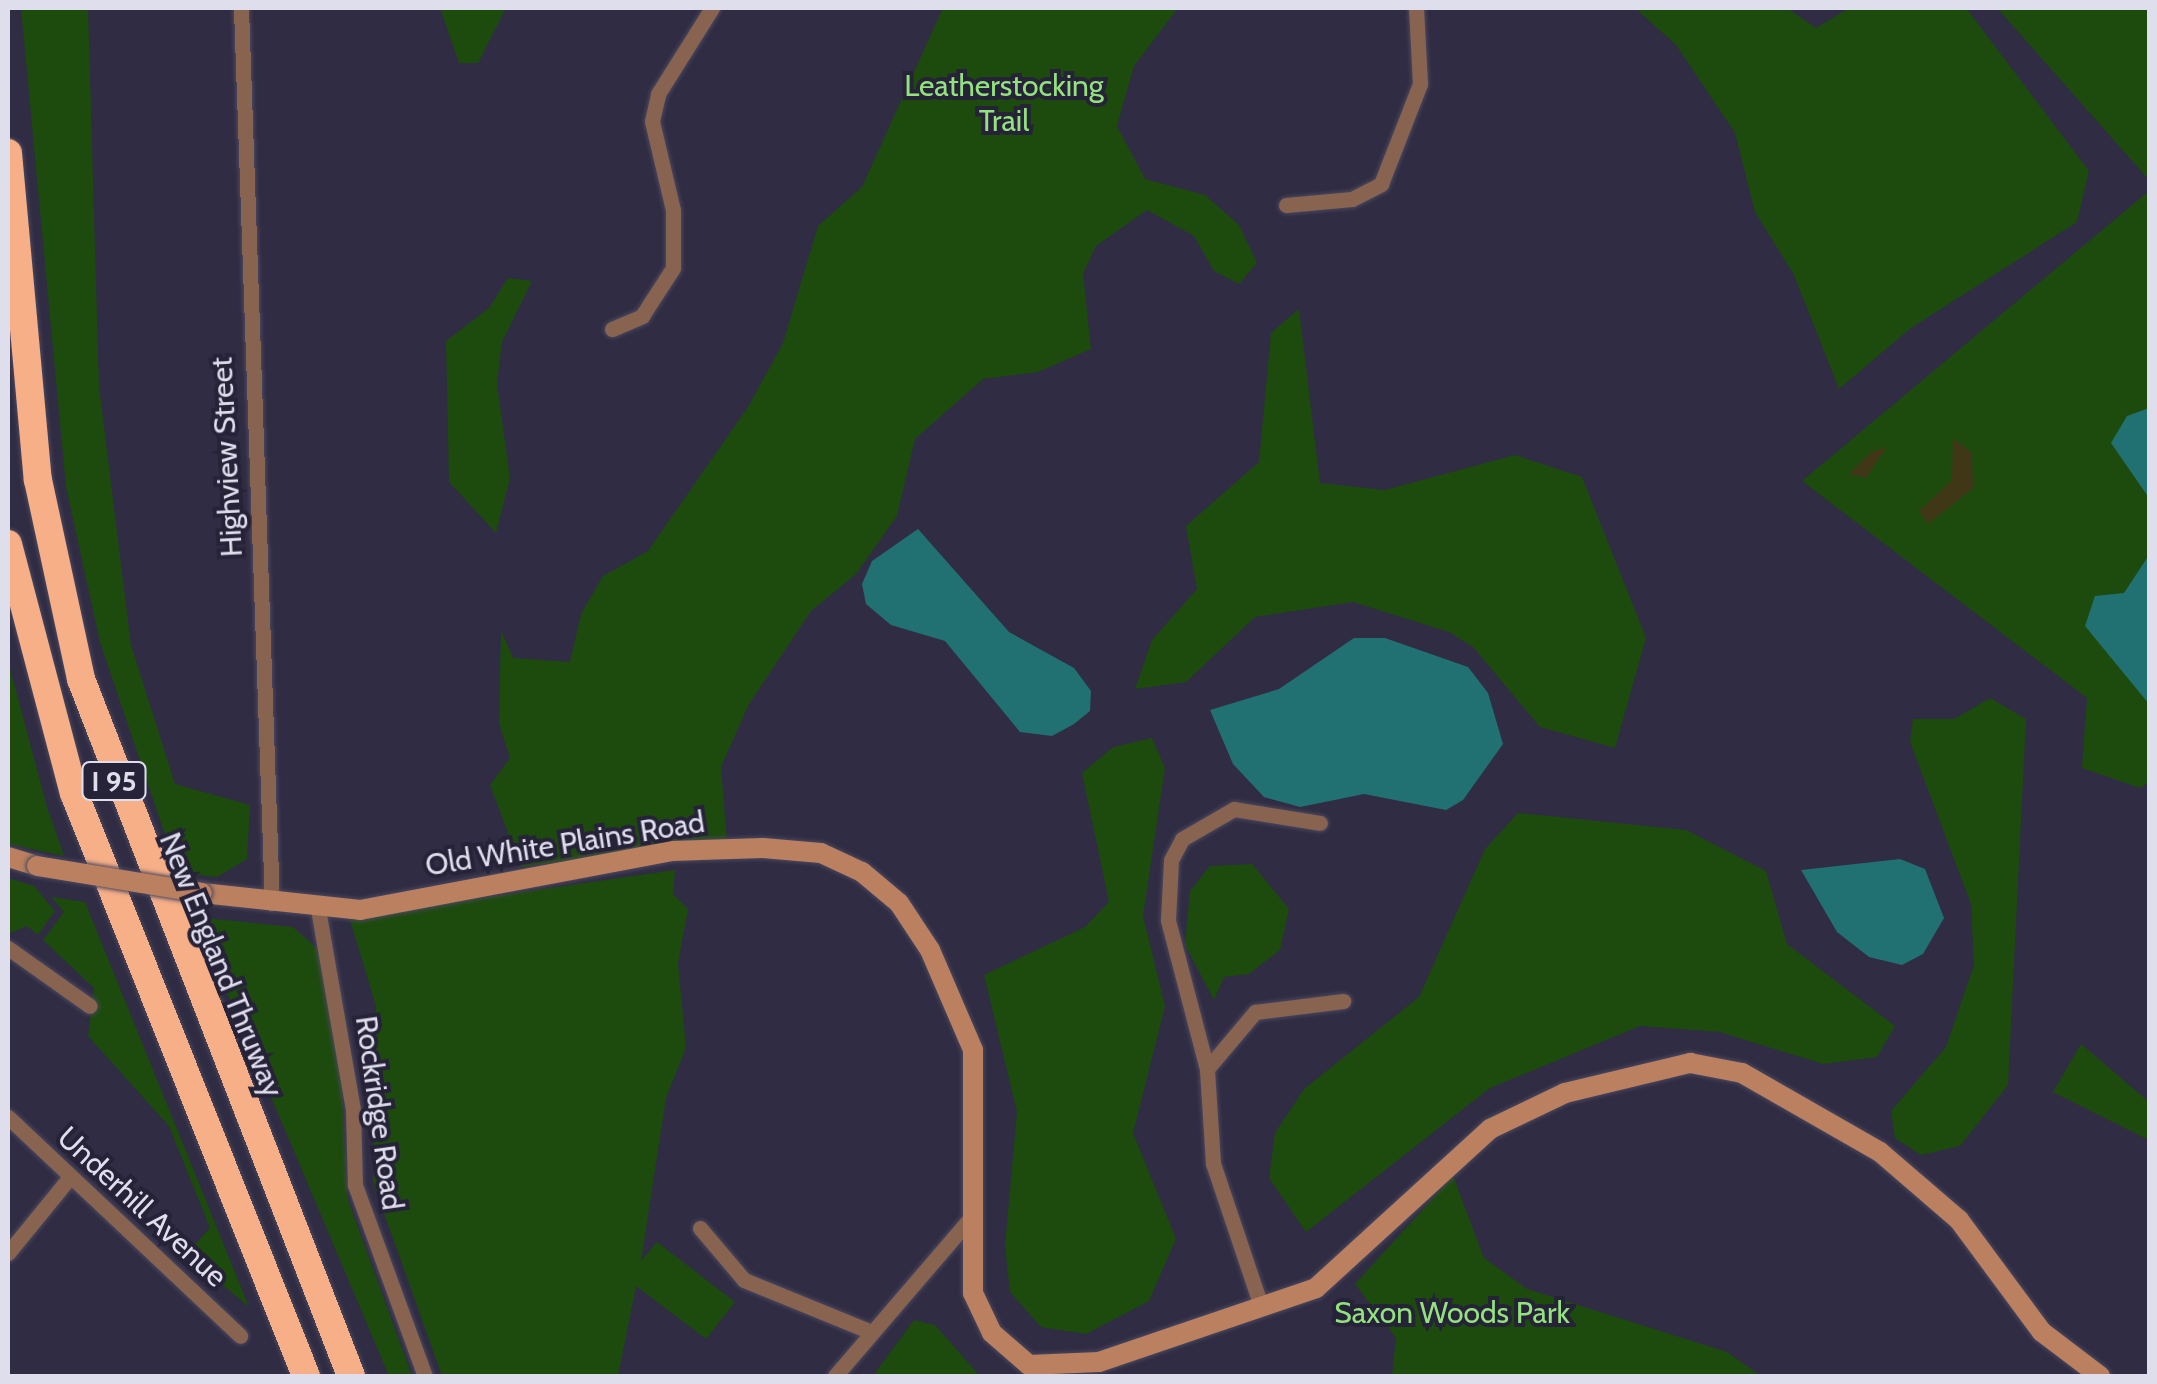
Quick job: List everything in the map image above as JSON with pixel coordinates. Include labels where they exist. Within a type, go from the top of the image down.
[{"type":"highway","name":"New England Thruway","points":[[8,152],[38,480],[81,679],[139,848],[351,1376]]},
{"type":"highway","name":"I 95","points":[[8,544],[74,793],[306,1376]]},
{"type":"street","name":"Highview Street","points":[[241,8],[272,903]]},
{"type":"street","points":[[612,329],[642,316],[673,268],[674,210],[652,121],[658,94],[712,8]]},
{"type":"street","points":[[1286,206],[1352,199],[1381,184],[1420,84],[1416,8]]},
{"type":"street","points":[[1262,1306],[1212,1163],[1206,1069],[1168,920],[1171,860],[1182,839],[1234,809],[1320,823]]},
{"type":"street","name":"Old White Plains Road","points":[[8,857],[37,866],[202,893],[318,909],[360,910],[672,851],[763,848],[848,866],[899,902],[952,988],[977,1089],[973,1293],[992,1333],[1029,1365],[1100,1362],[1262,1306],[1336,1275],[1423,1183],[1490,1129],[1564,1093],[1690,1063],[1742,1073],[1880,1152],[1959,1220],[2042,1332],[2100,1376]]},
{"type":"street","name":"Rockridge Road","points":[[318,909],[353,1110],[356,1185],[425,1376]]},
{"type":"street","points":[[8,948],[90,1006]]},
{"type":"street","points":[[1206,1069],[1256,1012],[1343,1002]]},
{"type":"street","name":"Underhill Avenue","points":[[8,1116],[240,1336]]},
{"type":"street","points":[[8,1253],[70,1178]]},
{"type":"street","points":[[835,1376],[869,1331],[972,1216]]},
{"type":"street","points":[[700,1228],[744,1280],[869,1331]]},
{"type":"green space","points":[[21,8],[88,8],[99,387],[131,645],[175,784],[250,805],[247,859],[217,877],[178,873],[100,642],[66,487]]},
{"type":"green space","points":[[440,8],[506,8],[478,63],[459,63]]},
{"type":"green space","name":"Leatherstocking Trail","points":[[943,8],[1178,8],[1134,66],[1117,126],[1145,179],[1205,195],[1239,225],[1257,263],[1239,284],[1214,271],[1194,236],[1147,210],[1096,246],[1083,274],[1091,349],[1038,372],[983,379],[915,439],[897,516],[856,574],[811,611],[749,704],[721,767],[727,841],[521,867],[490,785],[510,758],[499,723],[501,630],[513,658],[570,662],[581,614],[603,576],[648,551],[748,407],[783,343],[818,226],[862,187]]},
{"type":"green space","points":[[1635,8],[1787,8],[1816,28],[1849,8],[1966,8],[2089,171],[2077,222],[1911,328],[1839,389],[1794,275],[1755,212],[1735,133],[1676,45]]},
{"type":"green space","points":[[1997,8],[2149,8],[2149,180]]},
{"type":"green space","points":[[2149,191],[2149,782],[2140,788],[2082,768],[2087,698],[1802,481]]},
{"type":"green space","points":[[508,278],[532,281],[502,342],[497,384],[510,478],[496,533],[449,482],[446,341],[489,308]]},
{"type":"green space","points":[[1299,309],[1320,483],[1385,490],[1515,455],[1582,477],[1646,638],[1615,748],[1540,727],[1473,647],[1449,632],[1353,602],[1255,617],[1186,682],[1135,689],[1152,640],[1197,589],[1186,526],[1259,462],[1271,333]]},
{"type":"green space","points":[[8,661],[47,807],[64,856],[8,844]]},
{"type":"green space","points":[[1990,698],[2026,719],[2008,1085],[1960,1146],[1921,1155],[1895,1138],[1891,1111],[1946,1047],[1974,965],[1971,904],[1910,742],[1913,719],[1954,719]]},
{"type":"green space","points":[[1152,738],[1165,768],[1143,916],[1165,1006],[1133,1133],[1176,1239],[1149,1301],[1086,1334],[1041,1327],[1010,1292],[1005,1246],[1017,1112],[984,975],[1085,927],[1109,902],[1082,773],[1113,747]]},
{"type":"green space","points":[[1518,813],[1686,830],[1766,871],[1787,944],[1895,1026],[1877,1057],[1823,1064],[1720,1032],[1640,1026],[1490,1088],[1306,1232],[1269,1178],[1275,1133],[1304,1089],[1419,997],[1485,849]]},
{"type":"green space","points":[[1252,864],[1289,909],[1280,950],[1249,974],[1224,977],[1214,1000],[1185,945],[1190,891],[1210,866]]},
{"type":"green space","points":[[675,870],[673,894],[688,909],[678,963],[686,1048],[666,1098],[641,1261],[657,1242],[735,1302],[706,1339],[636,1286],[618,1376],[442,1376],[373,1182],[376,1006],[349,917]]},
{"type":"green space","points":[[8,878],[34,886],[55,911],[38,935],[27,926],[8,934]]},
{"type":"green space","points":[[51,897],[85,902],[249,1307],[186,1254],[210,1228],[169,1126],[88,1036],[94,988],[43,940],[64,912]]},
{"type":"green space","points":[[195,917],[293,927],[320,951],[341,1067],[347,1197],[412,1376],[389,1376]]},
{"type":"green space","points":[[2081,1044],[2149,1102],[2149,1140],[2053,1092]]},
{"type":"green space","name":"Saxon Woods Park","points":[[1453,1176],[1484,1258],[1527,1289],[1727,1352],[1761,1376],[1392,1376],[1396,1338],[1355,1284]]},
{"type":"green space","points":[[914,1320],[935,1325],[980,1376],[873,1376]]},
{"type":"sand","points":[[1953,438],[1972,453],[1973,488],[1928,524],[1919,511],[1952,480]]},
{"type":"sand","points":[[1887,447],[1866,478],[1849,474],[1871,452]]},
{"type":"shaded area","points":[[2150,408],[2149,498],[2111,443],[2127,416]]},
{"type":"shaded area","points":[[918,529],[1009,632],[1074,668],[1091,691],[1090,711],[1052,736],[1020,732],[945,641],[891,625],[866,604],[862,584],[872,561]]},
{"type":"shaded area","points":[[2149,555],[2149,704],[2085,626],[2095,596],[2124,593]]},
{"type":"shaded area","points":[[1354,638],[1385,638],[1468,667],[1488,693],[1503,744],[1463,800],[1446,810],[1364,794],[1300,807],[1264,797],[1233,764],[1210,710],[1279,689]]},
{"type":"shaded area","points":[[1900,859],[1925,869],[1944,918],[1923,954],[1902,965],[1869,957],[1837,932],[1801,870]]}]
